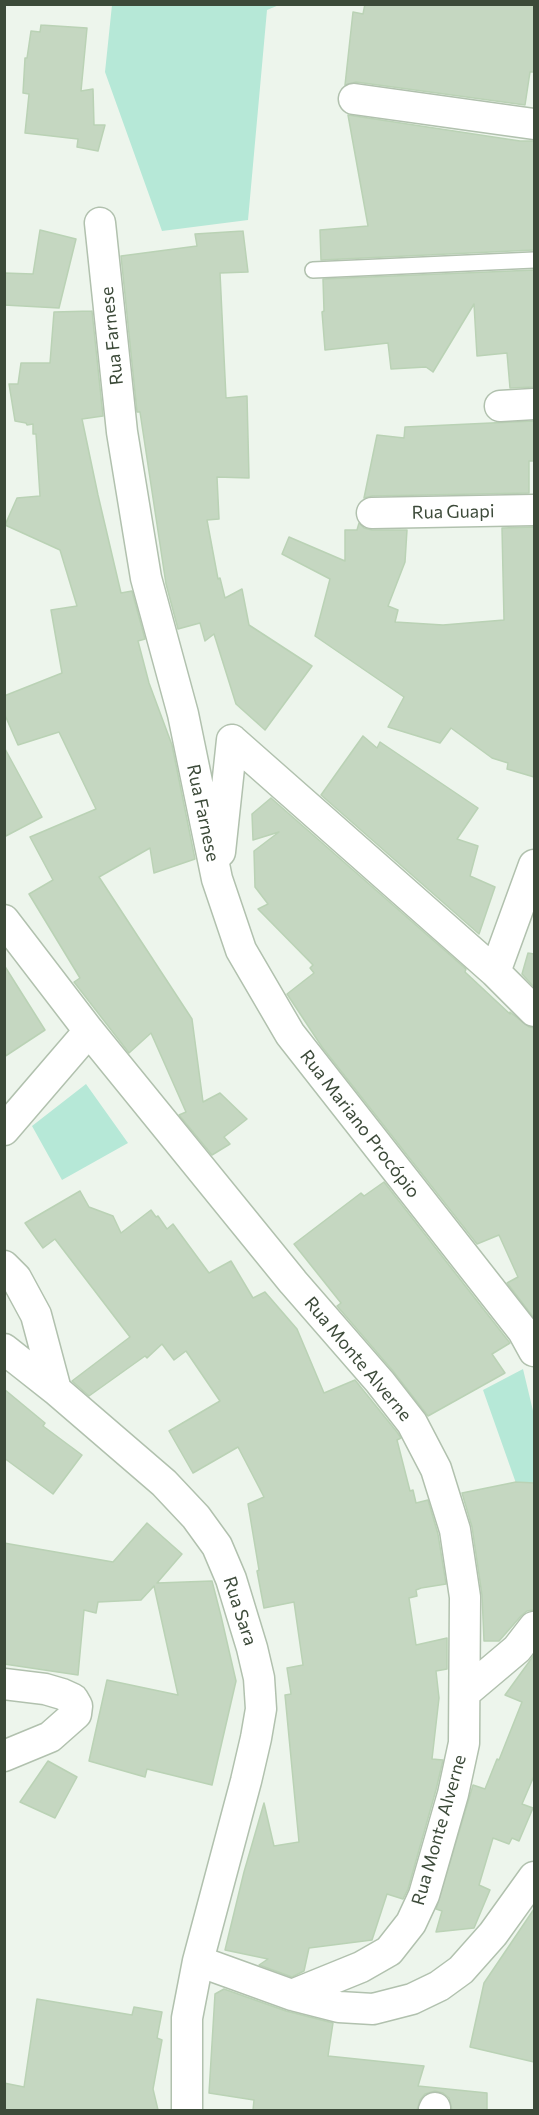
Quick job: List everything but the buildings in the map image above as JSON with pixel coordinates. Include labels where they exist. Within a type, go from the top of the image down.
[{"type":"street","points":[[354,99],[534,124]]},
{"type":"street","name":"Rua Farnese","points":[[100,223],[122,432],[146,578],[183,714],[217,879]]},
{"type":"street","points":[[500,406],[534,404]]},
{"type":"street","name":"Rua Guapi","points":[[372,513],[534,510]]},
{"type":"street","name":"Rua Farnese","points":[[217,879],[232,740],[495,972]]},
{"type":"street","points":[[534,865],[495,972],[534,1011]]},
{"type":"street","name":"Rua Mariano Procópio","points":[[217,879],[241,950],[290,1034],[523,1331],[534,1351]]},
{"type":"street","name":"Rua Monte Alverne","points":[[4,920],[89,1032],[293,1282],[380,1382],[412,1423],[436,1469],[454,1530],[465,1597],[464,1743],[453,1794],[424,1894],[411,1923],[389,1951],[361,1967],[292,1995]]},
{"type":"street","points":[[4,1130],[89,1032]]},
{"type":"street","points":[[4,1266],[16,1278],[36,1314],[56,1390]]},
{"type":"street","name":"Rua Sara","points":[[4,1349],[56,1390],[164,1483],[196,1517],[217,1546],[231,1579],[260,1678],[261,1709],[256,1738],[198,1960],[187,2018],[187,2110]]},
{"type":"street","points":[[466,1692],[517,1649],[534,1627]]},
{"type":"street","points":[[4,1684],[45,1689],[62,1694],[73,1699],[77,1706],[76,1714],[50,1737],[4,1756]]},
{"type":"street","points":[[198,1960],[292,1995],[339,2007],[373,2009],[412,1999],[439,1986],[461,1970],[493,1934],[534,1877]]},
{"type":"lane","points":[[313,270],[534,260]]},
{"type":"green space","points":[[112,5],[279,5],[267,10],[248,220],[162,231],[105,72]]},
{"type":"green space","points":[[86,1084],[128,1143],[62,1180],[32,1126]]},
{"type":"green space","points":[[523,1369],[534,1415],[534,1502],[523,1503],[483,1390]]}]
